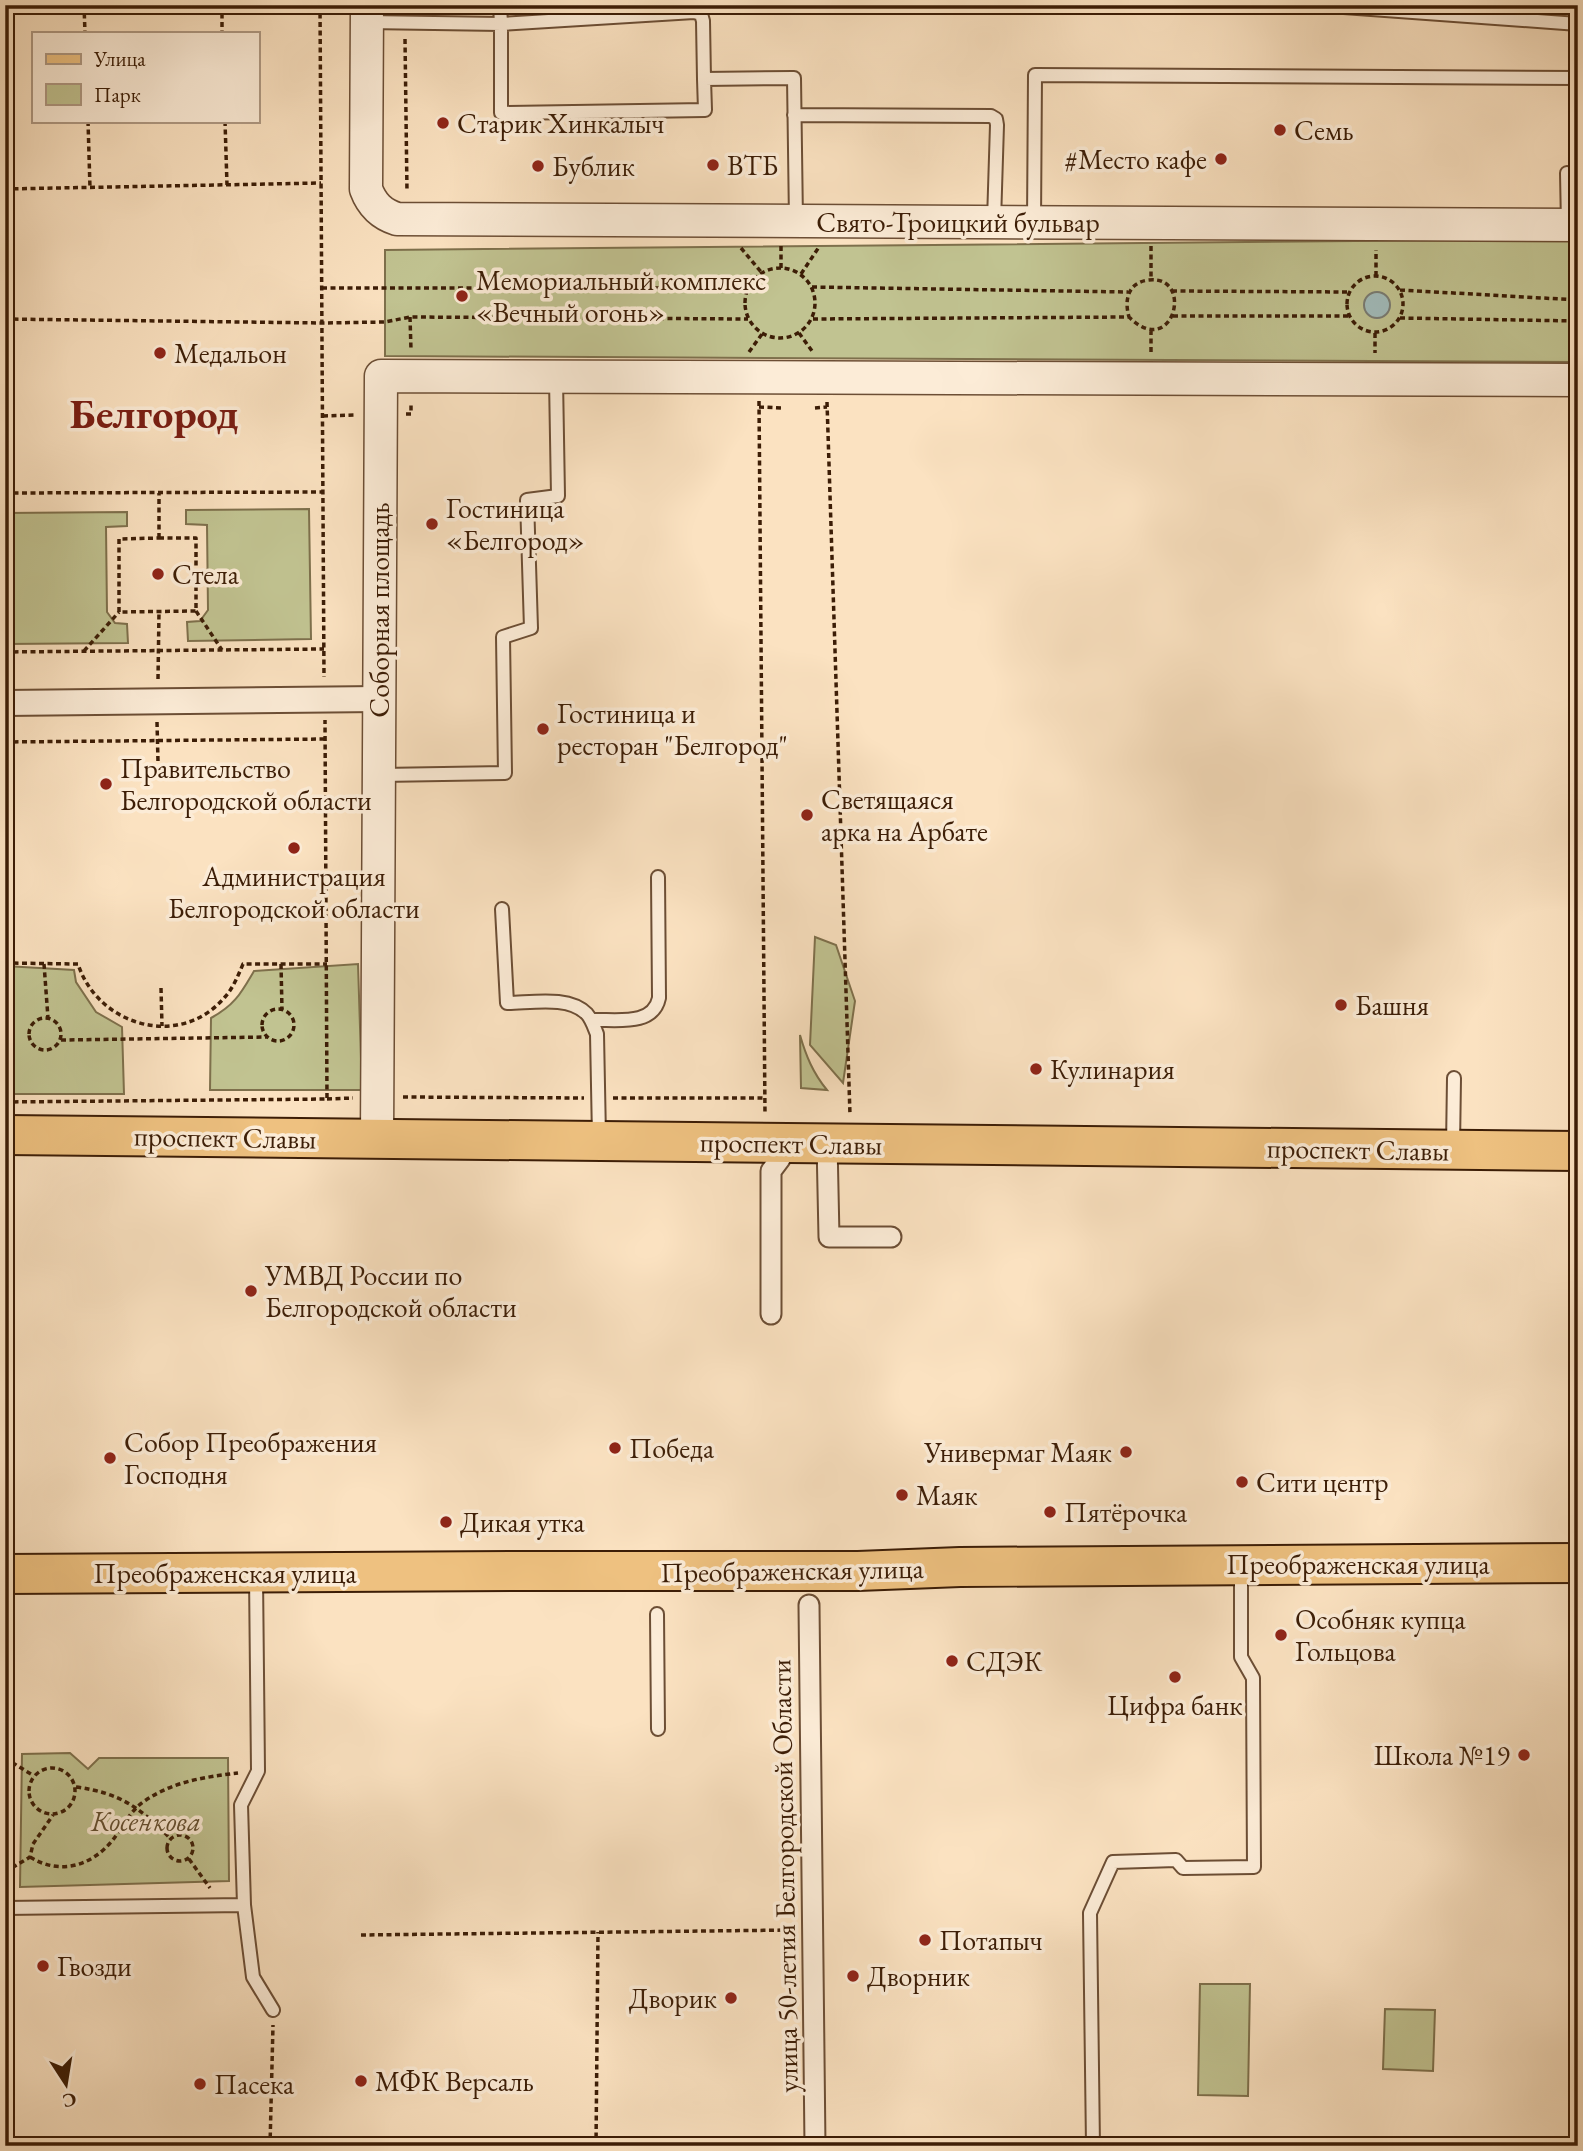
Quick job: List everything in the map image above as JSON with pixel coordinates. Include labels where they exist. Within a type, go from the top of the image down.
[{"type":"main road","name":"проспект Славы","points":[[5,1135],[1578,1151]]},
{"type":"main road","name":"Преображенская улица","points":[[5,1574],[859,1571],[960,1567],[1578,1563]]},
{"type":"street","name":"Свято-Троицкий бульвар","points":[[367,14],[366,189],[370,200],[387,216],[407,209],[796,222],[1573,225]]},
{"type":"street","name":"Соборная площадь","points":[[377,1139],[381,376],[556,378]]},
{"type":"street","points":[[556,378],[759,393],[1578,380]]},
{"type":"street","points":[[5,703],[379,699]]},
{"type":"street","points":[[771,1314],[771,1171],[780,1159],[777,1143]]},
{"type":"street","points":[[839,1143],[829,1237],[891,1237]]},
{"type":"street","name":"улица 50-летия Белгородской Области","points":[[809,1605],[815,2146]]},
{"type":"lane","points":[[367,14],[405,23],[501,24],[694,12],[701,14],[704,21],[705,110],[502,113],[501,24],[500,5]]},
{"type":"lane","points":[[1316,5],[1578,24]]},
{"type":"lane","points":[[1034,222],[1035,75],[1578,78]]},
{"type":"lane","points":[[704,79],[794,78],[796,222]]},
{"type":"lane","points":[[794,115],[991,116],[996,119],[997,125],[995,222]]},
{"type":"lane","points":[[1567,173],[1573,225]]},
{"type":"lane","points":[[379,775],[505,773],[503,637],[531,628],[527,500],[558,496],[556,378]]},
{"type":"lane","points":[[591,1020],[644,1018],[658,1006],[657,877]]},
{"type":"lane","points":[[502,908],[506,1003],[562,1003],[579,1008],[591,1020],[597,1034],[599,1141]]},
{"type":"lane","points":[[1453,1150],[1454,1078]]},
{"type":"lane","points":[[1093,2146],[1090,1913],[1113,1862],[1176,1860],[1183,1868],[1254,1867],[1253,1678],[1241,1657],[1241,1565]]},
{"type":"lane","points":[[256,1573],[258,1771],[241,1805],[244,1905],[253,1977],[273,2010]]},
{"type":"lane","points":[[657,1614],[658,1729]]},
{"type":"lane","points":[[5,1908],[244,1905]]},
{"type":"path","points":[[84,5],[85,32]]},
{"type":"path","points":[[222,5],[222,32]]},
{"type":"path","points":[[405,23],[407,209]]},
{"type":"path","points":[[88,122],[90,188]]},
{"type":"path","points":[[225,122],[226,185]]},
{"type":"path","points":[[5,189],[321,183]]},
{"type":"path","points":[[781,268],[792,269],[801,274],[812,288],[816,309],[813,319],[799,333],[779,339],[762,334],[748,319],[745,298],[748,288],[762,273],[781,268]]},
{"type":"path","points":[[1376,276],[1386,278],[1400,290],[1403,299],[1400,318],[1389,329],[1375,333],[1360,328],[1350,317],[1347,300],[1350,292],[1361,280],[1376,276]]},
{"type":"path","points":[[1151,279],[1163,282],[1172,291],[1176,303],[1173,316],[1164,326],[1151,330],[1138,326],[1129,317],[1125,305],[1128,292],[1138,283],[1151,279]]},
{"type":"path","points":[[322,288],[748,288]]},
{"type":"path","points":[[812,288],[1128,292]]},
{"type":"path","points":[[1400,290],[1578,300]]},
{"type":"path","points":[[1172,291],[1350,292]]},
{"type":"path","points":[[1173,316],[1350,317]]},
{"type":"path","points":[[5,319],[385,323],[410,317],[748,319]]},
{"type":"path","points":[[813,319],[1129,317]]},
{"type":"path","points":[[1400,318],[1578,321]]},
{"type":"path","points":[[815,408],[829,392]]},
{"type":"path","points":[[829,392],[839,1143]]},
{"type":"path","points":[[759,393],[782,408]]},
{"type":"path","points":[[759,393],[765,1098],[777,1143]]},
{"type":"path","points":[[5,493],[323,492]]},
{"type":"path","points":[[159,493],[159,538]]},
{"type":"path","points":[[84,651],[119,612],[119,539],[159,538],[196,538],[196,611],[222,650]]},
{"type":"path","points":[[119,612],[196,611]]},
{"type":"path","points":[[158,762],[159,612]]},
{"type":"path","points":[[5,652],[324,649]]},
{"type":"path","points":[[5,742],[325,739]]},
{"type":"path","points":[[5,963],[78,964],[91,990],[106,1007],[123,1018],[148,1026],[174,1026],[210,1011],[225,998],[243,964],[327,964]]},
{"type":"path","points":[[43,963],[48,1018]]},
{"type":"path","points":[[281,964],[282,1010]]},
{"type":"path","points":[[161,988],[162,1026]]},
{"type":"path","points":[[270,1011],[286,1011],[293,1020],[293,1031],[281,1041],[267,1037],[262,1028],[263,1018],[270,1011]]},
{"type":"path","points":[[61,1040],[61,1028],[48,1018],[34,1023],[29,1032],[34,1046],[44,1050],[53,1048],[61,1040],[267,1037]]},
{"type":"path","points":[[327,1099],[765,1098]]},
{"type":"path","points":[[5,1758],[33,1776]]},
{"type":"path","points":[[5,1872],[30,1857],[33,1844],[52,1815],[65,1810],[74,1800],[76,1787],[70,1775],[58,1768],[45,1768],[33,1776],[28,1788],[31,1801],[40,1811],[52,1815]]},
{"type":"path","points":[[30,1857],[57,1867],[74,1866],[92,1857],[111,1842],[136,1808],[175,1784],[201,1777],[258,1771]]},
{"type":"path","points":[[76,1787],[117,1796],[136,1808],[170,1838]]},
{"type":"path","points":[[180,1835],[190,1839],[194,1849],[189,1858],[179,1863],[170,1858],[166,1848],[170,1838],[180,1835]]},
{"type":"path","points":[[189,1858],[223,1906]]},
{"type":"path","points":[[361,1934],[812,1929]]},
{"type":"path","points":[[596,2146],[598,1932]]},
{"type":"path","points":[[270,2146],[273,2010]]},
{"type":"green space","points":[[1578,239],[1578,362],[385,356],[385,250]]},
{"type":"green space","points":[[309,509],[311,639],[188,641],[187,622],[200,621],[208,610],[207,525],[186,524],[186,510]]},
{"type":"green space","points":[[127,512],[127,526],[106,527],[107,612],[115,623],[127,624],[128,643],[5,644],[5,513]]},
{"type":"green space","points":[[815,937],[836,945],[855,1001],[843,1083],[810,1045]]},
{"type":"green space","points":[[358,964],[362,1090],[210,1090],[211,1018],[237,998],[254,971]]},
{"type":"green space","points":[[5,966],[74,970],[76,982],[96,1012],[122,1027],[124,1094],[5,1094]]},
{"type":"green space","points":[[800,1035],[810,1064],[827,1090],[801,1088]]},
{"type":"green space","name":"Косенкова","points":[[70,1753],[88,1769],[99,1758],[228,1758],[229,1881],[20,1887],[22,1754]]},
{"type":"green space","points":[[1200,1984],[1250,1984],[1248,2096],[1198,2095]]},
{"type":"green space","points":[[1385,2009],[1435,2010],[1433,2071],[1383,2069]]},
{"type":"water","points":[[1377,292],[1386,296],[1390,305],[1386,314],[1377,318],[1368,314],[1364,305],[1368,296]]},
{"type":"place","name":"Старик Хинкалыч","points":[[443,123]]},
{"type":"place","name":"Семь","points":[[1280,130]]},
{"type":"place","name":"#Место кафе","points":[[1221,159]]},
{"type":"place","name":"ВТБ","points":[[713,165]]},
{"type":"place","name":"Бублик","points":[[538,166]]},
{"type":"place","name":"Мемориальный комплекс «Вечный огонь»","points":[[462,296]]},
{"type":"place","name":"Медальон","points":[[160,353]]},
{"type":"place","name":"Гостиница «Белгород»","points":[[432,524]]},
{"type":"place","name":"Стела","points":[[158,574]]},
{"type":"place","name":"Гостиница и ресторан \"Белгород\"","points":[[543,729]]},
{"type":"place","name":"Правительство Белгородской области","points":[[106,784]]},
{"type":"place","name":"Светящаяся арка на Арбате","points":[[807,815]]},
{"type":"place","name":"Администрация Белгородской области","points":[[294,848]]},
{"type":"place","name":"Башня","points":[[1341,1005]]},
{"type":"place","name":"Кулинария","points":[[1036,1069]]},
{"type":"place","name":"УМВД России по Белгородской области","points":[[251,1291]]},
{"type":"place","name":"Победа","points":[[615,1448]]},
{"type":"place","name":"Универмаг Маяк","points":[[1126,1452]]},
{"type":"place","name":"Собор Преображения Господня","points":[[110,1458]]},
{"type":"place","name":"Сити центр","points":[[1242,1482]]},
{"type":"place","name":"Маяк","points":[[902,1495]]},
{"type":"place","name":"Пятёрочка","points":[[1050,1512]]},
{"type":"place","name":"Дикая утка","points":[[446,1522]]},
{"type":"place","name":"Особняк купца Гольцова","points":[[1281,1635]]},
{"type":"place","name":"СДЭК","points":[[952,1661]]},
{"type":"place","name":"Цифра банк","points":[[1175,1677]]},
{"type":"place","name":"Школа №19","points":[[1524,1755]]},
{"type":"place","name":"Потапыч","points":[[925,1940]]},
{"type":"place","name":"Гвозди","points":[[43,1966]]},
{"type":"place","name":"Дворник","points":[[853,1976]]},
{"type":"place","name":"Дворик","points":[[731,1998]]},
{"type":"place","name":"МФК Версаль","points":[[361,2081]]},
{"type":"place","name":"Пасека","points":[[200,2084]]},
{"type":"district","name":"Белгород","points":[[154,413]]}]
